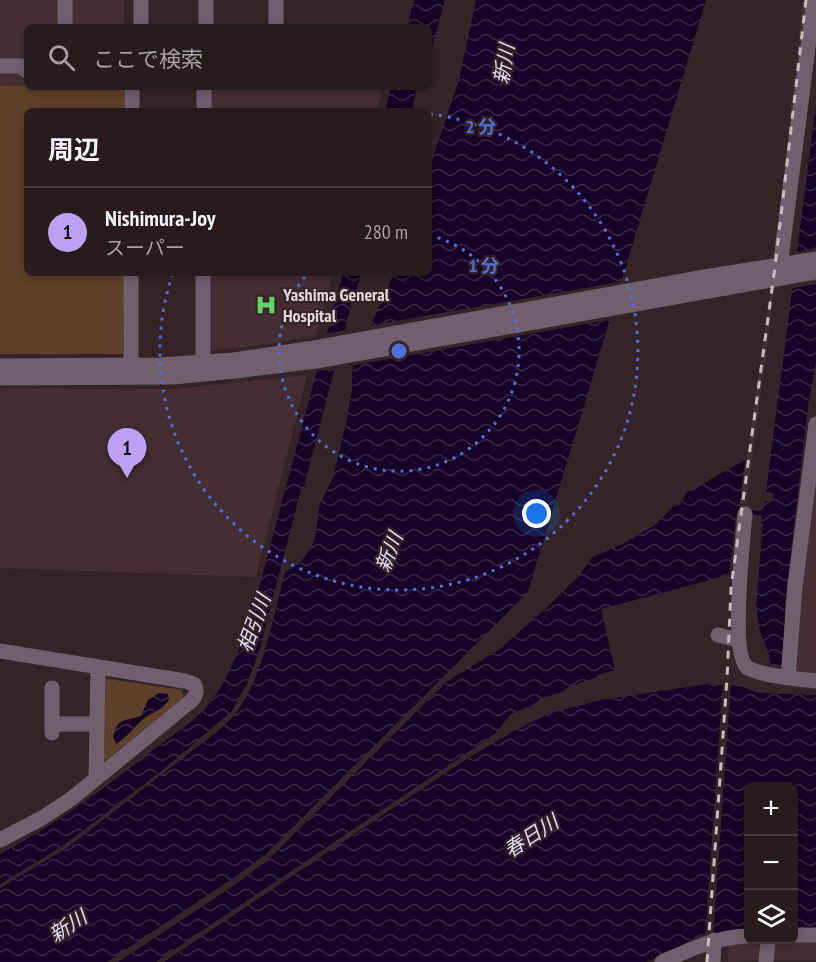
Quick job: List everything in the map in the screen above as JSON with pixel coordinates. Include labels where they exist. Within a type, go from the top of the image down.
[{"type":"street","points":[[65,0],[65,24]]},
{"type":"street","points":[[141,0],[141,24]]},
{"type":"street","points":[[206,0],[206,24]]},
{"type":"street","points":[[276,0],[276,24]]},
{"type":"street","points":[[785,271],[814,0]]},
{"type":"street","points":[[0,66],[21,66],[24,68]]},
{"type":"street","points":[[132,90],[132,108]]},
{"type":"street","points":[[204,90],[204,108]]},
{"type":"street","points":[[0,366],[131,371],[174,377],[213,374],[697,285],[785,271],[816,260]]},
{"type":"street","points":[[785,271],[816,272]]},
{"type":"street","points":[[131,276],[131,371]]},
{"type":"street","points":[[203,276],[203,363]]},
{"type":"street","points":[[0,378],[131,371],[318,354]]},
{"type":"street","points":[[788,678],[795,586],[816,424]]},
{"type":"street","points":[[746,514],[741,559],[738,640],[743,662],[747,667],[788,678],[816,681]]},
{"type":"street","points":[[718,635],[738,640]]},
{"type":"street","points":[[0,651],[191,682],[196,692],[195,697],[42,819],[0,840]]},
{"type":"street","points":[[96,778],[98,667]]},
{"type":"street","points":[[52,688],[52,729],[97,724]]},
{"type":"street","points":[[798,935],[816,935]]},
{"type":"street","points":[[662,962],[714,940],[744,936]]},
{"type":"street","points":[[713,962],[714,940]]},
{"type":"street","points":[[766,960],[768,944]]},
{"type":"shaded area","points":[[0,0],[124,0],[124,24],[24,24],[24,86],[0,86]]},
{"type":"shaded area","points":[[803,0],[809,0],[779,259],[746,504],[740,503],[774,267]]},
{"type":"shaded area","points":[[0,86],[24,86],[24,90],[124,90],[124,108],[24,108],[24,276],[124,276],[123,354],[0,354]]},
{"type":"shaded area","points":[[207,90],[382,90],[377,108],[207,108]]},
{"type":"shaded area","name":"Yashima General Hospital","points":[[207,276],[332,276],[316,336],[207,351]]},
{"type":"shaded area","points":[[307,375],[256,577],[0,568],[0,389],[176,389]]},
{"type":"shaded area","points":[[816,445],[816,676],[795,674],[798,586]]},
{"type":"shaded area","points":[[103,678],[182,690],[183,698],[102,763]]},
{"type":"shaded area","points":[[816,938],[816,960],[770,960],[772,944],[798,944],[798,939]]},
{"type":"shaded area","points":[[729,939],[744,939],[744,944],[765,944],[763,960],[728,962]]},
{"type":"water","points":[[414,0],[445,0],[432,47],[432,24],[408,24]]},
{"type":"water","name":"新川","points":[[476,0],[706,0],[528,592],[265,855],[232,879],[107,962],[0,962],[0,888],[67,848],[218,731],[235,714],[253,684],[266,646],[285,572],[299,564],[311,548],[315,538],[320,504],[333,478],[347,419],[352,389],[352,369],[393,276],[432,276],[432,160],[459,80]]},
{"type":"water","points":[[390,90],[416,90],[413,108],[386,108]]},
{"type":"water","points":[[816,105],[816,362],[808,406],[785,602],[783,665],[771,665],[760,632],[756,606],[762,516],[738,513],[729,575],[601,609],[615,670],[597,675],[563,692],[542,698],[531,706],[511,714],[495,734],[156,962],[118,962],[236,884],[269,859],[446,682],[500,649],[579,576],[592,557],[627,542],[655,525],[674,506],[680,505],[686,493],[745,460],[739,509],[760,511],[764,508],[765,501],[773,501],[774,493],[766,492]]},
{"type":"water","name":"相引川","points":[[342,276],[361,276],[352,302],[304,486],[302,486],[260,648],[247,684],[232,711],[165,768],[64,845],[0,884],[0,854],[41,831],[80,805],[184,727],[210,703],[231,668],[255,603]]},
{"type":"water","name":"春日川","points":[[707,684],[740,686],[759,693],[816,695],[816,933],[798,933],[798,782],[744,782],[744,934],[700,936],[688,942],[683,948],[646,962],[164,962],[465,760],[519,728],[551,713],[601,700]]},
{"type":"water","points":[[159,693],[168,694],[167,702],[142,720],[116,744],[113,737],[117,726],[123,721],[141,716],[148,700]]},
{"type":"pier","points":[[816,248],[816,284],[789,289],[794,253]]},
{"type":"pier","points":[[625,281],[614,319],[350,366],[367,326]]},
{"type":"pier","points":[[348,330],[338,368],[313,372],[324,334]]},
{"type":"pier","points":[[723,681],[731,682],[713,938],[705,937]]},
{"type":"railway","points":[[707,962],[727,679],[731,588],[775,267],[806,0]]},
{"type":"place","name":"Yashima General Hospital","points":[[266,305]]},
{"type":"place","name":"Nishimura-Joy","points":[[127,478]]}]
